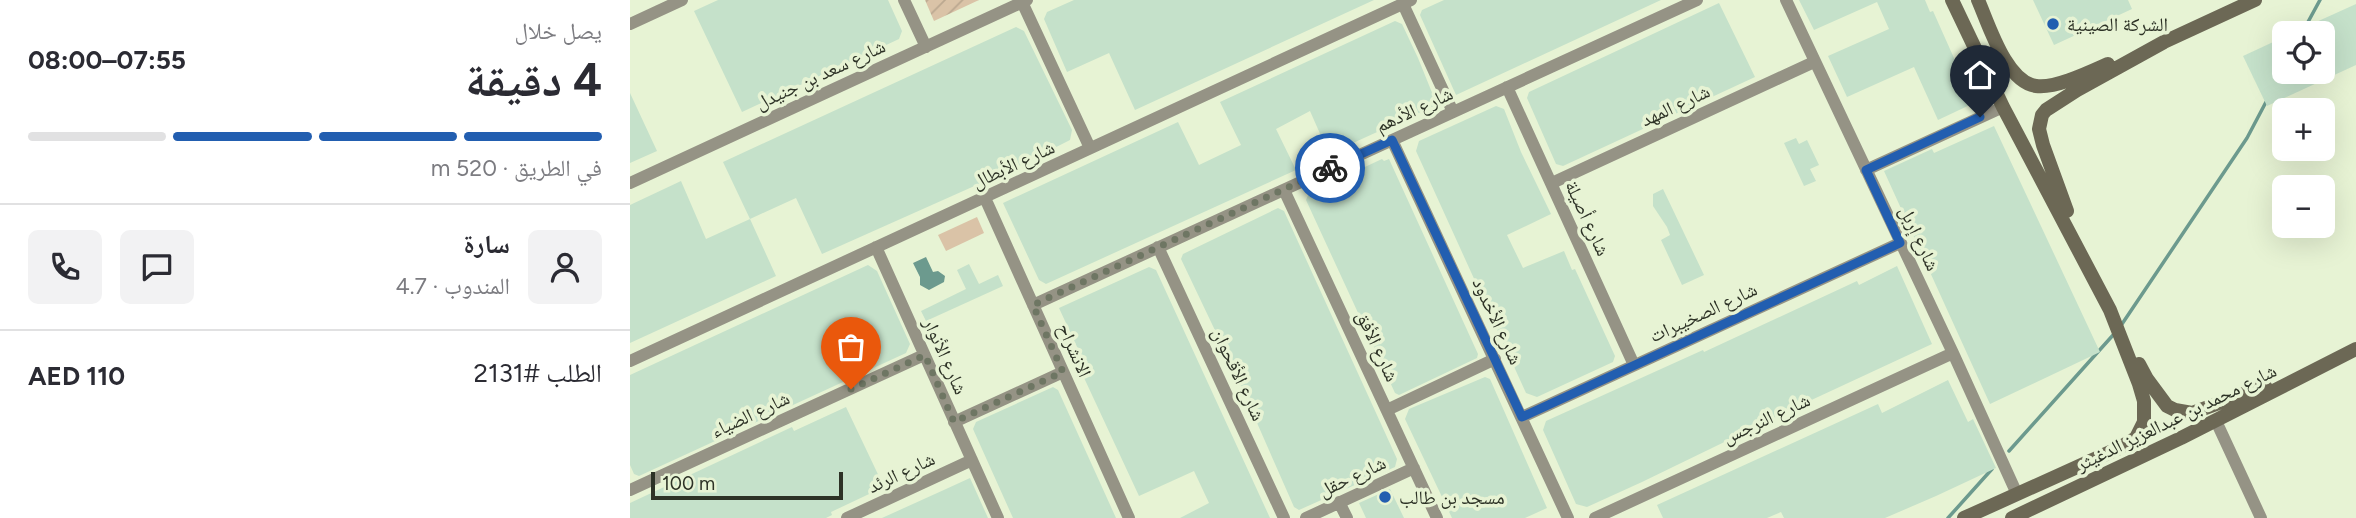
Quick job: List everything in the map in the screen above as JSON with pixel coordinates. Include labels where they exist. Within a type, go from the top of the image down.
[{"type":"street","points":[[630,24],[682,0]]},
{"type":"street","points":[[904,0],[926,47]]},
{"type":"street","name":"شارع الأدهم","points":[[1033,305],[1696,0]]},
{"type":"street","name":"شارع إربل","points":[[1786,0],[2017,494]]},
{"type":"street","points":[[1952,0],[2003,107],[2110,310],[2147,379],[2167,406],[2192,412],[2341,356]]},
{"type":"street","points":[[1978,0],[2010,69],[2025,83],[2038,87],[2061,82],[2164,42],[2254,1]]},
{"type":"street","points":[[1025,1],[1090,148]]},
{"type":"street","name":"شارع سعد بن جنيدل","points":[[630,183],[1025,1]]},
{"type":"street","points":[[1407,2],[1453,112]]},
{"type":"street","name":"شارع الأبطال","points":[[630,361],[1407,2]]},
{"type":"street","points":[[2083,257],[2043,145],[2039,129],[2042,115],[2077,90],[2164,42]]},
{"type":"street","name":"شارع المهد","points":[[1552,183],[1814,62]]},
{"type":"street","name":"شارع أصيلة","points":[[1507,87],[1634,365]]},
{"type":"street","points":[[1866,170],[2003,107]]},
{"type":"street","name":"شارع الأخدود","points":[[1392,140],[1568,518]]},
{"type":"street","name":"شارع الأفق","points":[[1284,190],[1437,518]]},
{"type":"street","name":"الانشراح","points":[[985,198],[1129,518]]},
{"type":"street","name":"شارع الصخيبرات","points":[[1522,417],[1900,243]]},
{"type":"street","name":"شارع الأنوار","points":[[876,247],[998,518]]},
{"type":"street","name":"شارع الأقحوان","points":[[1158,247],[1284,518]]},
{"type":"street","name":"شارع محمد بن عبدالعزيز الدغيثر","points":[[1964,518],[2118,449],[2136,438],[2144,422],[2144,401],[2110,310]]},
{"type":"street","name":"شارع محمد بن عبدالعزيز الدغيثر","points":[[2012,518],[2216,421],[2356,349]]},
{"type":"street","name":"شارع النرجس","points":[[1595,518],[1953,354]]},
{"type":"street","name":"شارع الضياء","points":[[630,489],[925,355]]},
{"type":"street","points":[[1387,410],[1494,359]]},
{"type":"street","points":[[954,422],[1063,372]]},
{"type":"street","points":[[2216,421],[2261,518]]},
{"type":"street","name":"شارع الرئد","points":[[847,518],[972,460]]},
{"type":"street","name":"شارع حقل","points":[[1306,518],[1414,468]]},
{"type":"street","points":[[1339,502],[1347,518]]},
{"type":"shaded area","points":[[925,0],[979,0],[934,21]]},
{"type":"shaded area","points":[[977,217],[984,233],[946,251],[938,235]]},
{"type":"water","points":[[926,257],[933,272],[938,271],[945,276],[944,282],[929,290],[920,285],[920,277],[913,263]]},
{"type":"building","points":[[718,0],[888,0],[902,31],[899,39],[742,112],[694,11]]},
{"type":"building","points":[[1074,0],[1374,0],[1135,110],[1109,53],[1067,72],[1044,19],[1047,12]]},
{"type":"building","points":[[1444,0],[1661,0],[1456,95],[1420,15],[1422,10]]},
{"type":"building","points":[[1799,0],[1925,0],[1930,12],[1933,11],[1974,103],[1938,120],[1914,67],[1847,97],[1828,56],[1889,29],[1877,2],[1814,30]]},
{"type":"building","points":[[2033,0],[2128,0],[2132,9],[2054,45]]},
{"type":"building","points":[[1719,3],[1755,77],[1563,166],[1556,164],[1527,98],[1529,92]]},
{"type":"building","points":[[2356,4],[2356,65],[2335,75],[2335,21],[2318,21]]},
{"type":"building","points":[[1395,21],[1402,24],[1418,58],[1435,100],[1434,106],[1329,154],[1310,111],[1276,129],[1296,170],[1046,284],[1039,280],[1003,203],[1178,122],[1199,165],[1241,145],[1220,102]]},
{"type":"building","points":[[1016,27],[1024,31],[1072,130],[1070,140],[1017,167],[822,254],[796,198],[750,219],[723,162]]},
{"type":"building","points":[[2272,43],[2272,84],[2315,84],[2284,98],[2272,98],[2272,104],[2267,106],[2243,56]]},
{"type":"building","points":[[630,93],[657,151],[630,163]]},
{"type":"building","points":[[1496,106],[1504,109],[1551,214],[1507,235],[1523,268],[1564,251],[1615,356],[1613,362],[1537,397],[1526,393],[1416,151],[1419,141]]},
{"type":"building","points":[[1994,126],[2100,352],[1990,404],[1884,171],[1932,149],[1934,153]]},
{"type":"building","points":[[1796,138],[1799,144],[1807,140],[1819,165],[1810,169],[1816,181],[1804,186],[1784,143]]},
{"type":"building","points":[[1382,159],[1389,159],[1478,354],[1477,358],[1399,395],[1395,393],[1306,200],[1309,193]]},
{"type":"building","points":[[681,181],[706,239],[750,219],[776,276],[630,343],[630,205]]},
{"type":"building","points":[[1663,189],[1704,275],[1682,285],[1661,240],[1670,235],[1653,206],[1653,194]]},
{"type":"building","points":[[1278,208],[1284,211],[1397,459],[1395,467],[1299,510],[1294,507],[1181,259],[1183,254]]},
{"type":"building","points":[[969,264],[979,284],[998,275],[1003,286],[926,321],[921,311],[966,289],[957,270]]},
{"type":"building","points":[[868,265],[877,271],[910,344],[906,353],[639,476],[634,474],[630,465],[630,375]]},
{"type":"building","points":[[1897,266],[1932,344],[1587,507],[1576,504],[1543,430],[1546,421],[1857,281],[1859,285]]},
{"type":"building","points":[[1149,267],[1156,270],[1270,518],[1180,518],[1209,503],[1194,471],[1139,496],[1072,352],[1078,349],[1059,308]]},
{"type":"building","points":[[1485,377],[1490,379],[1547,508],[1525,518],[1452,518],[1405,419],[1409,409]]},
{"type":"building","points":[[1948,380],[1968,422],[1973,419],[1996,468],[1885,518],[1784,518],[1781,512],[1767,518],[1663,518],[1657,505],[1878,404],[1882,413]]},
{"type":"building","points":[[1053,387],[1058,390],[1116,518],[1013,518],[973,429],[976,422]]},
{"type":"building","points":[[846,407],[884,487],[831,512],[832,515],[826,518],[630,518],[630,503],[792,427],[794,431]]},
{"type":"building","points":[[970,478],[988,518],[882,518],[946,489]]},
{"type":"building","name":"مسجد بن طالب","points":[[1390,489],[1404,518],[1366,518],[1359,503]]},
{"type":"waterway","points":[[2309,21],[2320,0]]},
{"type":"waterway","points":[[2120,327],[2247,138],[2266,102]]},
{"type":"waterway","points":[[2009,451],[2114,334]]},
{"type":"waterway","points":[[1948,518],[1992,469]]},
{"type":"way so far","points":[[851,389],[925,355],[954,422],[1063,372],[1033,305],[1330,168]]},
{"type":"place","name":"الشركة الصينية","points":[[2053,24]]},
{"type":"place","name":"مسجد بن طالب","points":[[1385,497]]},
{"type":"route","points":[[1330,168],[1392,140],[1522,417],[1900,243],[1866,170],[1980,117]]}]
